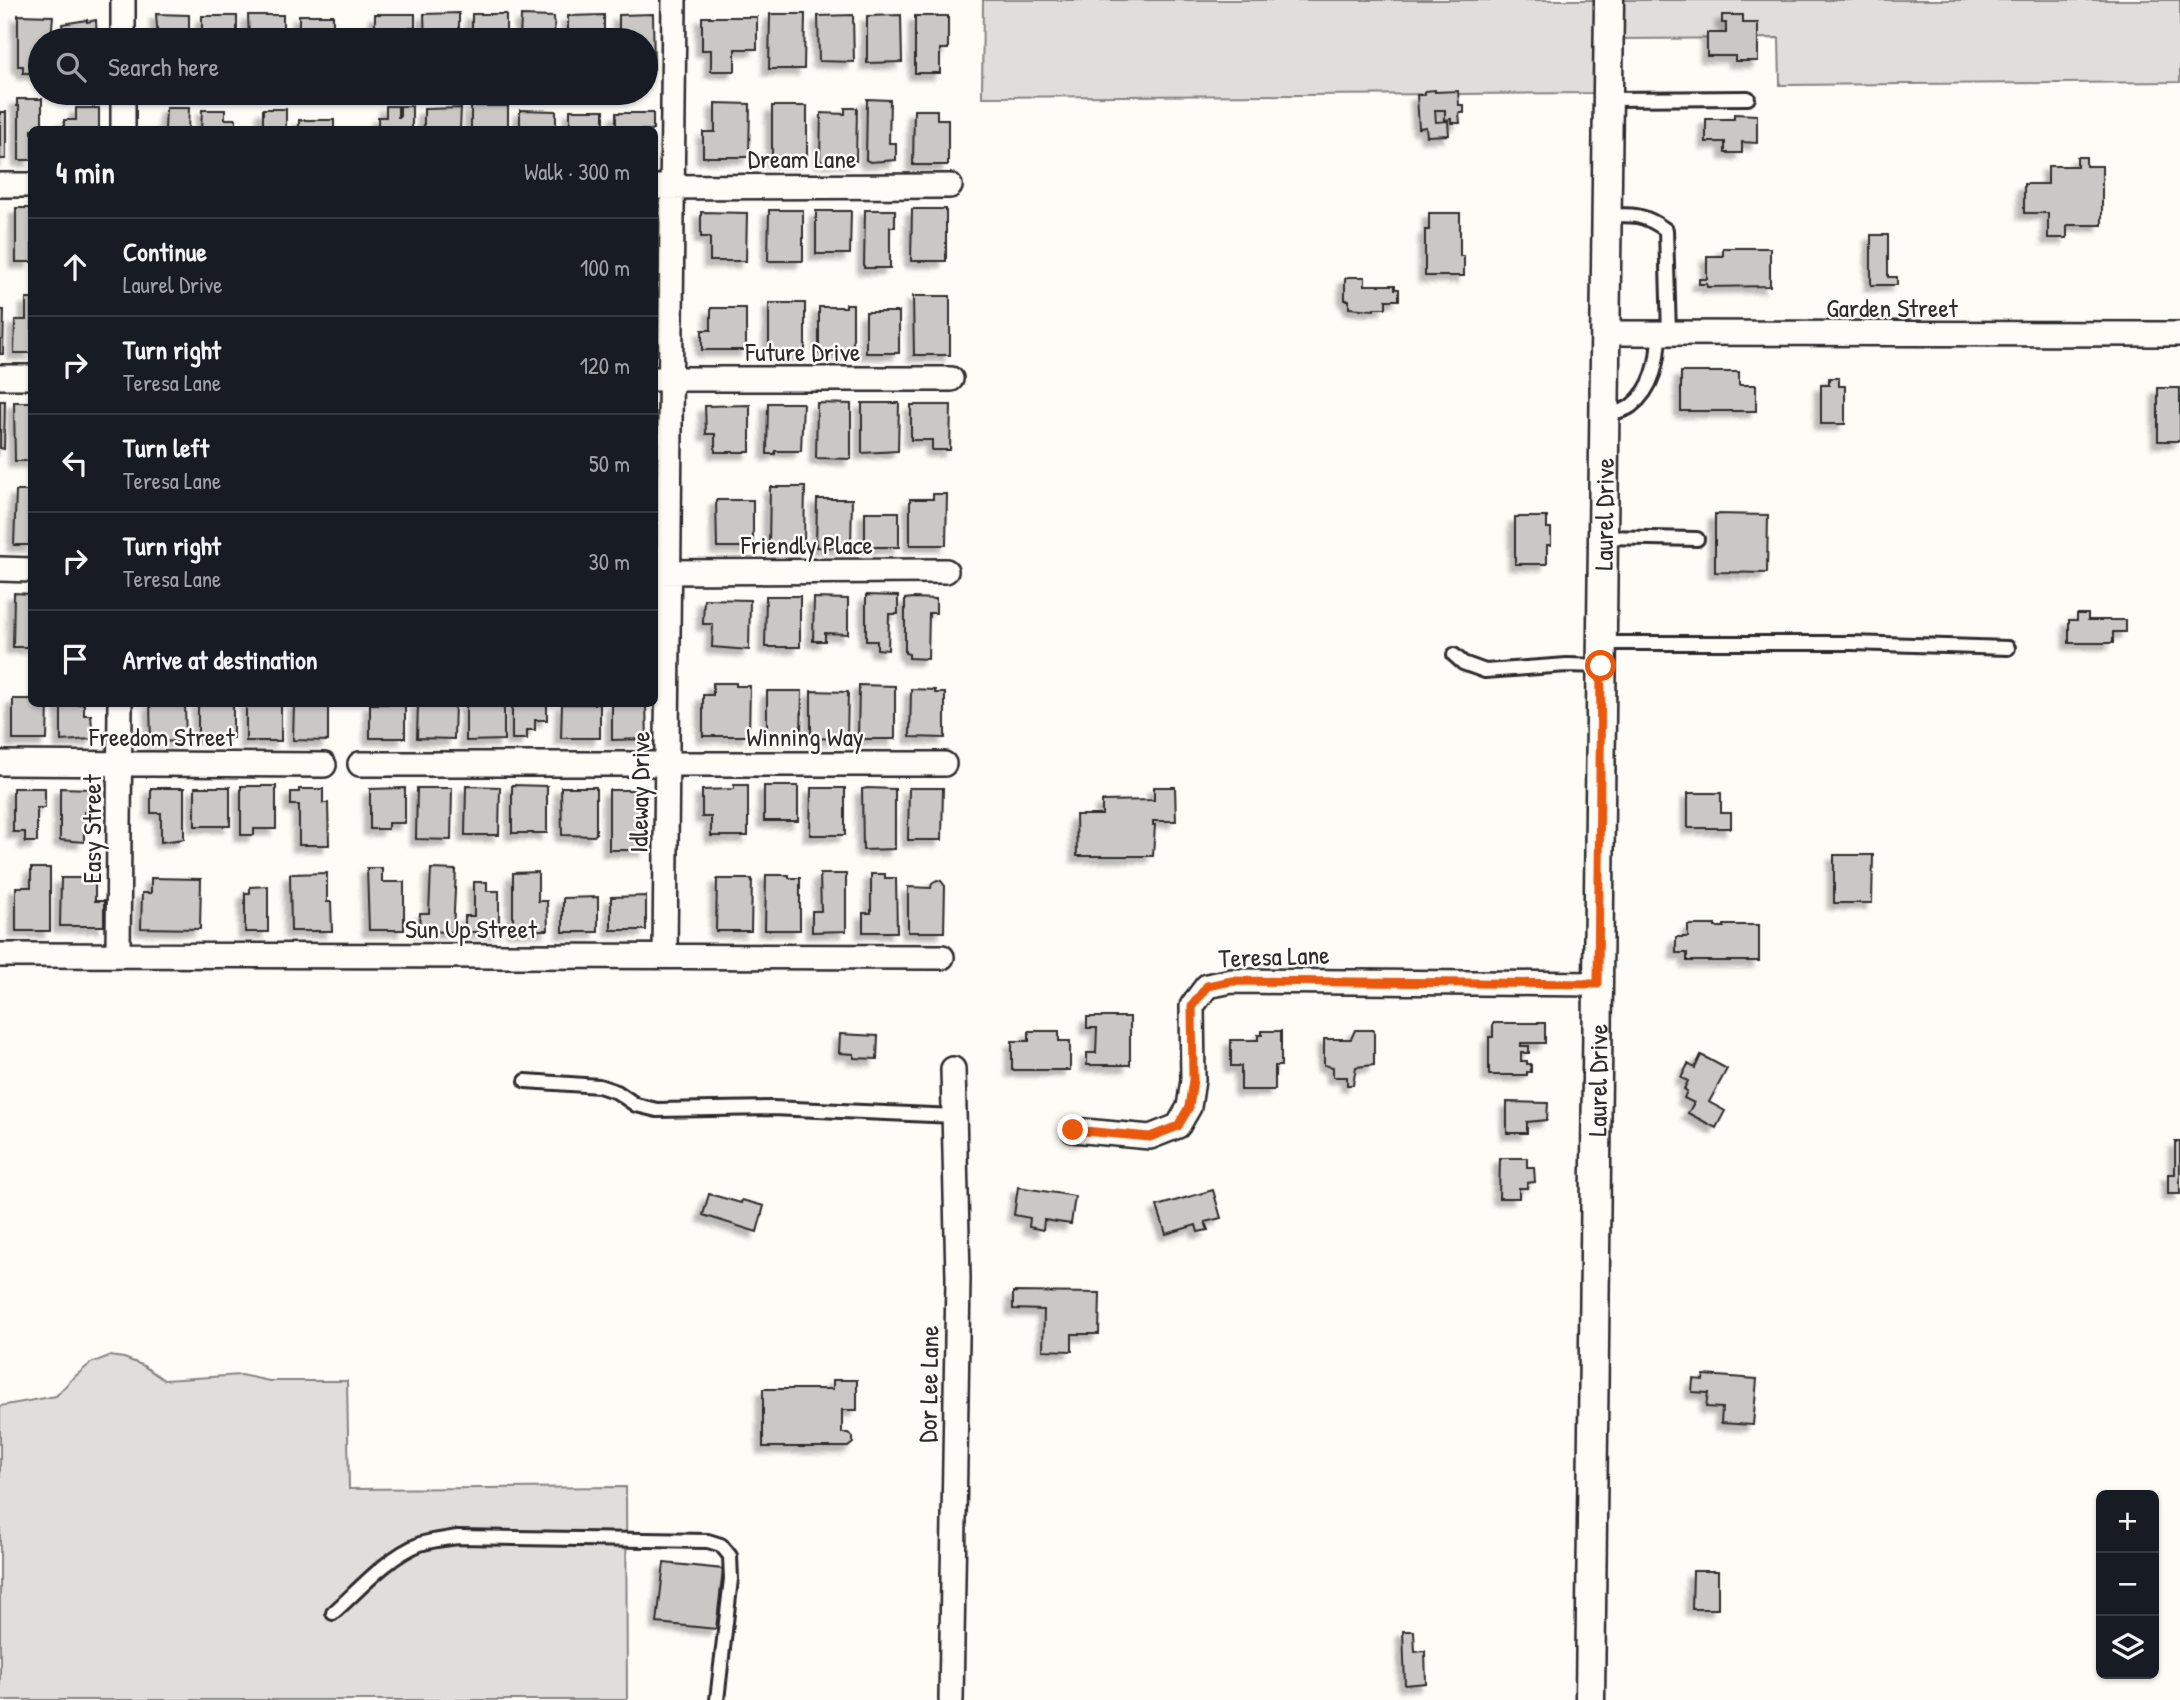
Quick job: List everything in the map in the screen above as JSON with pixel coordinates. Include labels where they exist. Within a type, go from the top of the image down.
[{"type":"street","points":[[123,0],[123,28]]},
{"type":"street","name":"Idleway Drive","points":[[665,955],[667,765],[662,572],[663,187],[674,0]]},
{"type":"street","name":"Laurel Drive","points":[[1590,1700],[1609,0]]},
{"type":"street","points":[[123,105],[123,126]]},
{"type":"street","points":[[0,185],[28,185]]},
{"type":"street","name":"Dream Lane","points":[[663,187],[950,186]]},
{"type":"street","name":"Garden Street","points":[[1604,334],[2180,334]]},
{"type":"street","points":[[0,377],[28,377]]},
{"type":"street","name":"Future Drive","points":[[663,379],[951,379]]},
{"type":"street","points":[[0,569],[28,570]]},
{"type":"street","name":"Friendly Place","points":[[662,572],[946,572]]},
{"type":"street","name":"Easy Street","points":[[118,954],[120,707]]},
{"type":"street","name":"Freedom Street","points":[[0,763],[324,765]]},
{"type":"street","points":[[360,764],[667,765]]},
{"type":"street","name":"Winning Way","points":[[667,765],[944,764]]},
{"type":"street","name":"Sun Up Street","points":[[0,955],[942,957]]},
{"type":"street","name":"Teresa Lane","points":[[1073,1130],[1150,1137],[1178,1126],[1189,1107],[1193,1080],[1192,1006],[1207,986],[1232,981],[1598,984]]},
{"type":"street","name":"Dor Lee Lane","points":[[951,1700],[958,1278],[953,1069]]},
{"type":"lane","points":[[1607,99],[1748,98]]},
{"type":"lane","points":[[1604,415],[1630,408],[1646,389],[1657,365],[1664,334],[1666,230],[1652,220],[1634,214],[1606,216]]},
{"type":"lane","points":[[1602,537],[1697,539]]},
{"type":"lane","points":[[1454,655],[1463,663],[1485,671],[1567,666],[1601,655],[1852,643],[2008,648]]},
{"type":"lane","points":[[526,1081],[599,1086],[617,1092],[636,1105],[657,1110],[772,1108],[955,1116]]},
{"type":"lane","points":[[333,1613],[390,1563],[418,1545],[438,1539],[458,1537],[708,1541],[721,1545],[730,1556],[731,1579],[717,1700]]},
{"type":"shaded area","points":[[983,0],[1596,0],[1595,93],[982,97]]},
{"type":"shaded area","points":[[1621,0],[2180,0],[2180,82],[1780,85],[1779,38],[1620,39]]},
{"type":"shaded area","points":[[109,1356],[142,1365],[164,1380],[241,1375],[269,1381],[347,1381],[349,1489],[626,1487],[627,1700],[0,1700],[0,1406],[56,1396],[91,1363]]},
{"type":"building","points":[[459,13],[459,28],[425,28],[424,14]]},
{"type":"building","points":[[156,14],[189,15],[189,28],[157,28]]},
{"type":"building","points":[[375,14],[415,14],[415,27],[375,28]]},
{"type":"building","points":[[472,14],[506,14],[506,28],[472,28]]},
{"type":"building","points":[[653,14],[653,28],[619,28],[619,15]]},
{"type":"building","points":[[770,14],[805,14],[804,69],[769,69]]},
{"type":"building","points":[[18,15],[53,16],[52,28],[28,28],[28,73],[23,73],[23,66],[18,66]]},
{"type":"building","points":[[248,15],[283,15],[283,28],[249,28]]},
{"type":"building","points":[[299,15],[333,15],[333,28],[299,28]]},
{"type":"building","points":[[604,15],[604,28],[568,28],[568,16]]},
{"type":"building","points":[[853,15],[854,62],[819,61],[818,16]]},
{"type":"building","points":[[901,15],[902,62],[867,63],[867,16]]},
{"type":"building","points":[[1722,15],[1743,15],[1743,23],[1758,23],[1758,61],[1735,61],[1735,56],[1707,56],[1707,33],[1726,33],[1726,23],[1722,23]]},
{"type":"building","points":[[202,16],[237,16],[237,28],[202,28]]},
{"type":"building","points":[[521,16],[554,17],[554,28],[520,28]]},
{"type":"building","points":[[915,16],[948,16],[948,49],[940,49],[940,73],[915,73]]},
{"type":"building","points":[[702,17],[757,17],[757,49],[735,49],[735,71],[711,71],[711,50],[702,50]]},
{"type":"building","points":[[96,20],[96,28],[63,28],[62,24]]},
{"type":"building","points":[[1425,91],[1458,91],[1459,105],[1464,105],[1464,113],[1459,113],[1460,123],[1451,123],[1451,119],[1445,120],[1445,110],[1435,110],[1436,122],[1448,121],[1449,135],[1427,136],[1426,127],[1419,128],[1417,95],[1425,95]]},
{"type":"building","points":[[17,99],[28,99],[28,105],[42,105],[42,126],[28,126],[28,160],[19,160]]},
{"type":"building","points":[[867,99],[890,100],[889,143],[896,143],[896,160],[866,160]]},
{"type":"building","points":[[715,103],[750,104],[749,157],[703,157],[703,132],[715,132]]},
{"type":"building","points":[[386,106],[398,106],[400,117],[400,106],[412,106],[412,126],[378,126],[378,117],[386,117]]},
{"type":"building","points":[[471,106],[508,106],[508,126],[471,126]]},
{"type":"building","points":[[772,106],[807,106],[807,161],[772,161]]},
{"type":"building","points":[[76,108],[99,108],[99,126],[64,126],[64,120],[76,120]]},
{"type":"building","points":[[166,108],[189,108],[188,126],[165,126]]},
{"type":"building","points":[[461,108],[460,126],[424,126],[424,109]]},
{"type":"building","points":[[845,108],[857,108],[856,161],[820,161],[821,113],[845,114]]},
{"type":"building","points":[[263,109],[286,109],[286,126],[263,126]]},
{"type":"building","points":[[202,110],[225,110],[225,119],[236,119],[236,126],[201,126]]},
{"type":"building","points":[[520,110],[556,111],[556,126],[520,126]]},
{"type":"building","points":[[570,110],[604,110],[604,126],[570,126]]},
{"type":"building","points":[[914,110],[937,110],[937,119],[948,119],[948,165],[913,165]]},
{"type":"building","points":[[0,112],[6,112],[6,159],[0,159]]},
{"type":"building","points":[[616,113],[653,113],[653,126],[616,126]]},
{"type":"building","points":[[1734,114],[1757,115],[1757,143],[1742,142],[1742,153],[1725,153],[1725,142],[1706,142],[1706,119],[1734,119]]},
{"type":"building","points":[[299,120],[334,120],[334,126],[299,126]]},
{"type":"building","points":[[2077,157],[2086,157],[2086,166],[2102,166],[2102,225],[2067,225],[2067,238],[2048,238],[2048,213],[2024,213],[2024,184],[2048,184],[2048,166],[2077,166]]},
{"type":"building","points":[[16,208],[28,208],[28,262],[16,262]]},
{"type":"building","points":[[912,209],[946,209],[946,261],[911,261]]},
{"type":"building","points":[[769,210],[803,210],[803,261],[768,261]]},
{"type":"building","points":[[865,210],[895,210],[895,227],[890,227],[890,268],[864,268]]},
{"type":"building","points":[[816,211],[851,211],[850,254],[816,254]]},
{"type":"building","points":[[701,212],[747,213],[746,261],[710,261],[710,237],[701,237]]},
{"type":"building","points":[[1429,213],[1460,213],[1460,256],[1464,256],[1464,276],[1425,276],[1425,230],[1429,230]]},
{"type":"building","points":[[1871,235],[1888,235],[1888,277],[1897,277],[1897,285],[1871,285]]},
{"type":"building","points":[[1723,248],[1770,248],[1770,286],[1707,287],[1707,284],[1699,284],[1699,279],[1707,279],[1707,256],[1723,256]]},
{"type":"building","points":[[1365,277],[1365,285],[1395,285],[1395,289],[1399,289],[1399,300],[1386,300],[1386,308],[1374,310],[1349,308],[1349,300],[1345,300],[1345,279]]},
{"type":"building","points":[[913,296],[950,296],[950,355],[914,355]]},
{"type":"building","points":[[28,299],[28,353],[14,353],[15,320],[26,320]]},
{"type":"building","points":[[769,303],[805,303],[805,354],[769,354]]},
{"type":"building","points":[[846,304],[853,304],[853,354],[819,354],[819,307],[846,307]]},
{"type":"building","points":[[711,308],[746,308],[746,350],[702,350],[702,330],[711,330]]},
{"type":"building","points":[[0,310],[4,310],[3,354],[0,354]]},
{"type":"building","points":[[866,312],[899,312],[899,353],[866,353]]},
{"type":"building","points":[[1681,372],[1739,372],[1739,385],[1756,385],[1756,411],[1681,411]]},
{"type":"building","points":[[1829,378],[1839,378],[1839,386],[1845,386],[1845,424],[1821,424],[1821,385],[1829,385]]},
{"type":"building","points":[[2158,388],[2180,388],[2180,441],[2158,441]]},
{"type":"building","points":[[0,401],[5,401],[4,449],[0,448]]},
{"type":"building","points":[[14,402],[28,402],[28,461],[15,461]]},
{"type":"building","points":[[768,403],[803,403],[801,451],[775,451],[775,454],[767,454]]},
{"type":"building","points":[[817,403],[851,404],[851,459],[816,458]]},
{"type":"building","points":[[862,403],[899,403],[898,451],[862,453]]},
{"type":"building","points":[[750,405],[750,452],[715,452],[715,434],[706,434],[705,406]]},
{"type":"building","points":[[911,405],[951,405],[950,450],[932,450],[932,440],[911,440]]},
{"type":"building","points":[[770,487],[805,487],[804,545],[769,545]]},
{"type":"building","points":[[16,491],[28,491],[28,545],[14,545]]},
{"type":"building","points":[[933,494],[947,494],[946,545],[910,545],[910,499],[933,499]]},
{"type":"building","points":[[817,499],[852,499],[851,548],[816,547]]},
{"type":"building","points":[[716,500],[753,500],[753,547],[717,547]]},
{"type":"building","points":[[865,512],[899,512],[899,547],[865,547]]},
{"type":"building","points":[[1715,514],[1768,515],[1767,573],[1715,572]]},
{"type":"building","points":[[1515,517],[1547,517],[1547,528],[1551,528],[1551,545],[1547,545],[1547,564],[1515,564]]},
{"type":"building","points":[[14,593],[28,594],[28,647],[13,647]]},
{"type":"building","points":[[866,595],[898,596],[898,614],[889,614],[888,650],[877,649],[877,641],[866,641]]},
{"type":"building","points":[[766,596],[800,596],[800,647],[765,647]]},
{"type":"building","points":[[814,598],[848,599],[848,634],[825,633],[825,641],[813,641]]},
{"type":"building","points":[[704,599],[750,600],[749,650],[712,647],[713,624],[703,624]]},
{"type":"building","points":[[905,599],[936,599],[936,613],[929,613],[928,659],[909,658],[909,654],[905,653]]},
{"type":"building","points":[[2077,614],[2088,614],[2088,620],[2126,620],[2126,632],[2113,632],[2113,643],[2069,643],[2069,620],[2077,620]]},
{"type":"building","points":[[713,683],[750,686],[749,736],[703,736],[703,695],[713,695]]},
{"type":"building","points":[[859,685],[895,686],[895,739],[858,739]]},
{"type":"building","points":[[911,689],[945,693],[945,738],[910,737]]},
{"type":"building","points":[[767,691],[802,691],[801,738],[767,738]]},
{"type":"building","points":[[811,691],[848,692],[847,739],[811,738]]},
{"type":"building","points":[[13,699],[28,699],[28,707],[48,707],[47,740],[13,740]]},
{"type":"building","points":[[61,707],[84,707],[84,715],[91,715],[93,739],[61,741]]},
{"type":"building","points":[[150,707],[185,707],[186,741],[151,742]]},
{"type":"building","points":[[198,707],[233,707],[233,738],[198,738]]},
{"type":"building","points":[[246,707],[281,707],[281,741],[246,741]]},
{"type":"building","points":[[294,707],[328,707],[328,741],[293,740]]},
{"type":"building","points":[[370,707],[405,707],[405,738],[370,738]]},
{"type":"building","points":[[418,707],[455,707],[454,739],[417,738]]},
{"type":"building","points":[[466,707],[504,707],[504,740],[466,741]]},
{"type":"building","points":[[512,707],[547,707],[547,720],[535,720],[535,730],[527,730],[527,739],[512,739]]},
{"type":"building","points":[[562,707],[600,707],[600,738],[561,738]]},
{"type":"building","points":[[612,707],[646,707],[647,739],[612,740]]},
{"type":"building","points":[[512,785],[547,786],[547,833],[512,833]]},
{"type":"building","points":[[734,785],[748,785],[748,836],[711,836],[711,817],[702,817],[702,790],[734,789]]},
{"type":"building","points":[[241,786],[276,786],[276,829],[254,829],[254,835],[241,835]]},
{"type":"building","points":[[466,786],[500,787],[499,835],[465,835]]},
{"type":"building","points":[[764,786],[798,786],[798,821],[764,821]]},
{"type":"building","points":[[195,787],[230,787],[230,826],[195,826]]},
{"type":"building","points":[[561,787],[596,787],[594,836],[562,835]]},
{"type":"building","points":[[1154,787],[1175,787],[1176,821],[1153,821],[1153,856],[1077,856],[1076,815],[1102,815],[1102,801],[1154,800]]},
{"type":"building","points":[[13,788],[45,788],[45,808],[37,808],[37,842],[25,842],[25,832],[13,832]]},
{"type":"building","points":[[60,788],[92,789],[90,812],[84,812],[84,842],[60,840]]},
{"type":"building","points":[[151,788],[184,788],[184,839],[161,842],[161,813],[151,813]]},
{"type":"building","points":[[405,788],[405,823],[388,823],[388,829],[370,829],[370,789]]},
{"type":"building","points":[[417,788],[452,788],[451,840],[416,839]]},
{"type":"building","points":[[811,788],[845,788],[845,835],[810,835]]},
{"type":"building","points":[[909,788],[943,788],[942,840],[908,840]]},
{"type":"building","points":[[299,789],[323,789],[323,803],[328,803],[329,845],[299,845],[299,805],[291,805],[291,792],[299,792]]},
{"type":"building","points":[[862,789],[895,789],[895,849],[863,850]]},
{"type":"building","points":[[609,790],[646,790],[646,850],[609,850]]},
{"type":"building","points":[[1688,793],[1721,793],[1721,813],[1731,813],[1731,828],[1688,828]]},
{"type":"building","points":[[1834,855],[1873,855],[1872,903],[1834,903]]},
{"type":"building","points":[[31,868],[50,868],[50,931],[16,931],[16,887],[31,887]]},
{"type":"building","points":[[367,868],[382,868],[382,882],[404,882],[404,930],[369,930]]},
{"type":"building","points":[[431,869],[456,870],[453,932],[419,931],[420,913],[429,913]]},
{"type":"building","points":[[538,872],[538,901],[547,901],[548,930],[513,930],[513,873]]},
{"type":"building","points":[[327,873],[327,902],[331,902],[332,931],[291,931],[290,874]]},
{"type":"building","points":[[820,874],[846,874],[846,931],[812,932],[812,911],[821,911]]},
{"type":"building","points":[[871,874],[885,874],[885,878],[896,878],[897,932],[863,932],[863,913],[871,913]]},
{"type":"building","points":[[766,875],[800,878],[800,930],[765,930]]},
{"type":"building","points":[[61,878],[95,878],[95,901],[104,901],[104,926],[60,926]]},
{"type":"building","points":[[151,878],[201,879],[200,929],[141,928],[142,893],[151,893]]},
{"type":"building","points":[[717,879],[752,879],[751,931],[716,931]]},
{"type":"building","points":[[937,880],[945,886],[944,932],[908,932],[908,887],[931,888],[932,883]]},
{"type":"building","points":[[474,882],[487,882],[487,891],[499,891],[499,932],[465,932],[465,916],[474,916]]},
{"type":"building","points":[[268,886],[268,932],[245,932],[245,893],[250,893],[250,887]]},
{"type":"building","points":[[646,896],[646,930],[611,930],[611,897]]},
{"type":"building","points":[[598,897],[598,932],[563,932],[563,898]]},
{"type":"building","points":[[1688,925],[1759,925],[1759,961],[1687,961],[1687,953],[1676,953],[1676,937],[1688,937]]},
{"type":"building","points":[[1087,1017],[1130,1017],[1130,1065],[1087,1065],[1087,1053],[1096,1053],[1097,1028],[1087,1028]]},
{"type":"building","points":[[1493,1023],[1545,1023],[1545,1043],[1521,1043],[1521,1046],[1529,1046],[1529,1053],[1521,1053],[1521,1061],[1531,1064],[1531,1072],[1527,1072],[1527,1075],[1489,1075],[1489,1037],[1493,1037]]},
{"type":"building","points":[[1355,1030],[1374,1030],[1374,1065],[1356,1067],[1353,1085],[1347,1085],[1347,1077],[1333,1077],[1333,1067],[1324,1065],[1324,1039],[1351,1039]]},
{"type":"building","points":[[1029,1031],[1059,1031],[1059,1041],[1070,1041],[1070,1070],[1012,1070],[1012,1041],[1029,1041]]},
{"type":"building","points":[[1262,1031],[1281,1031],[1281,1066],[1275,1066],[1275,1090],[1241,1090],[1241,1066],[1231,1066],[1231,1040],[1258,1040]]},
{"type":"building","points":[[840,1034],[878,1036],[877,1059],[854,1058],[854,1054],[839,1053]]},
{"type":"building","points":[[1701,1055],[1727,1069],[1709,1102],[1725,1111],[1716,1128],[1688,1113],[1694,1103],[1684,1098],[1688,1081],[1681,1078],[1688,1064],[1695,1068]]},
{"type":"building","points":[[1507,1102],[1548,1103],[1547,1120],[1527,1122],[1527,1133],[1507,1133]]},
{"type":"building","points":[[2175,1142],[2180,1142],[2180,1194],[2168,1194],[2168,1174],[2175,1174]]},
{"type":"building","points":[[1500,1158],[1527,1158],[1527,1167],[1534,1167],[1535,1182],[1527,1183],[1527,1188],[1519,1188],[1519,1198],[1499,1198]]},
{"type":"building","points":[[1018,1187],[1075,1196],[1071,1224],[1044,1220],[1043,1230],[1029,1227],[1030,1218],[1014,1215]]},
{"type":"building","points":[[1213,1190],[1221,1218],[1205,1222],[1208,1230],[1198,1232],[1196,1225],[1166,1234],[1157,1206]]},
{"type":"building","points":[[709,1194],[764,1206],[757,1232],[703,1215]]},
{"type":"building","points":[[1013,1292],[1100,1293],[1099,1334],[1072,1334],[1072,1351],[1043,1350],[1044,1310],[1013,1309]]},
{"type":"building","points":[[1704,1375],[1757,1379],[1753,1425],[1721,1423],[1722,1408],[1706,1407],[1708,1393],[1692,1392],[1693,1379],[1703,1380]]},
{"type":"building","points":[[833,1380],[857,1380],[857,1410],[842,1410],[842,1433],[853,1437],[853,1443],[848,1447],[763,1447],[763,1389],[833,1389]]},
{"type":"building","points":[[664,1563],[723,1569],[716,1629],[657,1623]]},
{"type":"building","points":[[1693,1571],[1718,1571],[1718,1609],[1692,1609]]},
{"type":"building","points":[[1403,1631],[1414,1631],[1415,1652],[1425,1651],[1426,1683],[1405,1685]]},
{"type":"route","points":[[1073,1130],[1150,1137],[1178,1126],[1189,1107],[1193,1080],[1192,1006],[1207,986],[1232,981],[1598,984],[1601,666]]}]
